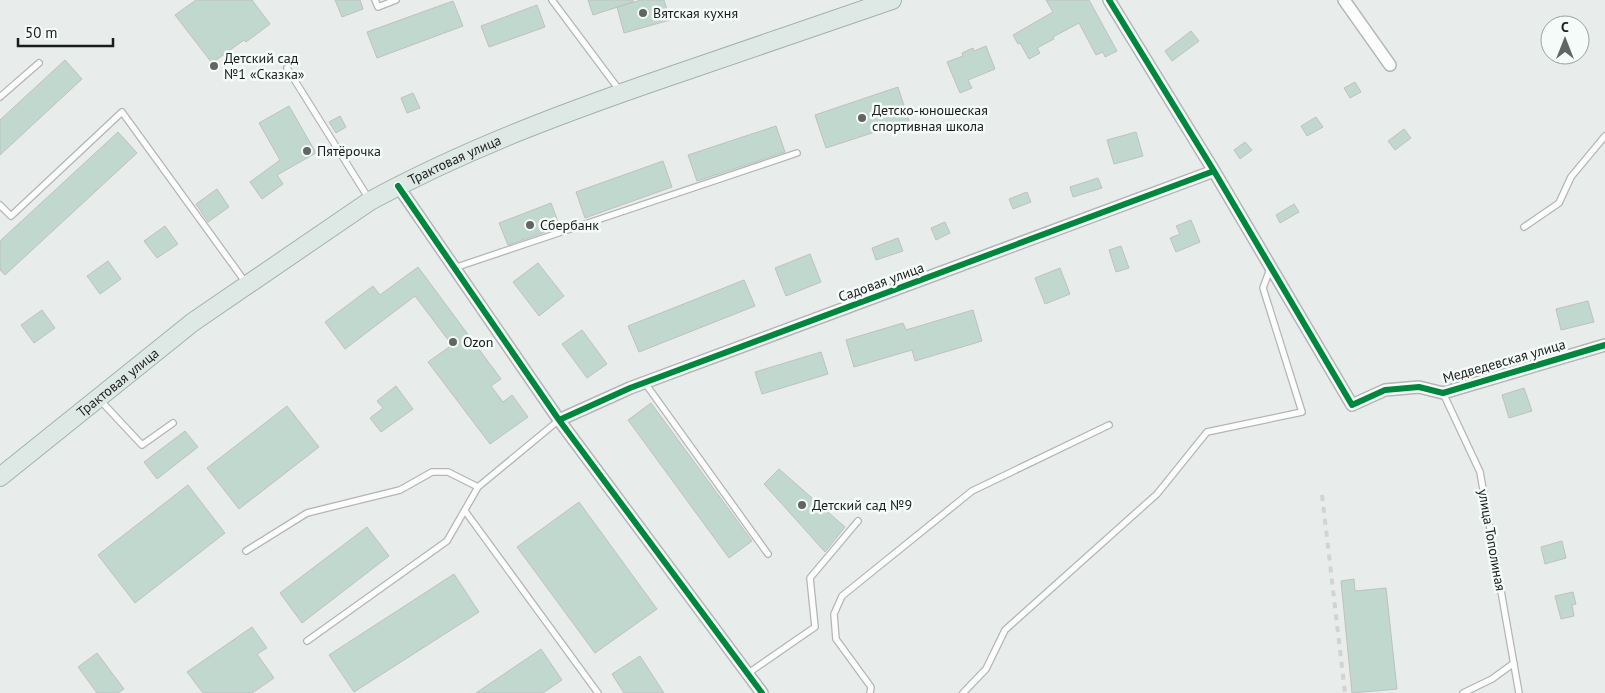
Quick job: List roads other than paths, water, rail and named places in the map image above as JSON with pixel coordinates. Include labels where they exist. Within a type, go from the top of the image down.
[{"type":"highway","name":"Трактовая улица","points":[[0,477],[193,322],[370,201],[398,186],[499,138],[621,93],[892,0]]},
{"type":"street","points":[[1109,0],[1271,268]]},
{"type":"street","points":[[1344,0],[1390,65]]},
{"type":"street","name":"Садовая улица","points":[[559,420],[645,382],[1214,171]]},
{"type":"street","points":[[398,186],[559,420],[746,674],[762,693]]},
{"type":"street","name":"Медведевская улица","points":[[1271,268],[1352,405],[1385,390],[1419,387],[1443,393],[1605,345]]},
{"type":"lane","points":[[375,0],[378,6],[396,0]]},
{"type":"lane","points":[[552,0],[621,93]]},
{"type":"lane","points":[[0,97],[39,63]]},
{"type":"lane","points":[[287,68],[370,201]]},
{"type":"lane","points":[[0,205],[11,216],[122,112],[247,285]]},
{"type":"lane","points":[[1524,227],[1559,203],[1571,177],[1605,136]]},
{"type":"lane","points":[[454,268],[797,153]]},
{"type":"lane","points":[[963,693],[986,669],[1006,630],[1157,494],[1207,432],[1302,412],[1264,288],[1271,268]]},
{"type":"lane","points":[[645,382],[768,554]]},
{"type":"lane","name":"улица Тополиная","points":[[1443,393],[1480,472],[1519,693]]},
{"type":"lane","points":[[98,399],[142,445],[173,423]]},
{"type":"lane","points":[[307,641],[447,541],[478,488],[559,420]]},
{"type":"lane","points":[[870,693],[871,687],[836,639],[834,614],[842,596],[972,491],[1109,426]]},
{"type":"lane","points":[[246,551],[307,513],[400,490],[432,472],[448,472],[478,488]]},
{"type":"lane","points":[[464,511],[598,693]]},
{"type":"lane","points":[[746,674],[815,627],[810,578],[858,521]]},
{"type":"lane","points":[[1464,693],[1492,679],[1514,663]]},
{"type":"railway","points":[[1322,495],[1345,693]]},
{"type":"place","name":"Вятская кухня","points":[[643,13]]},
{"type":"place","name":"Детский сад №1 «Сказка»","points":[[214,66]]},
{"type":"place","name":"Детско-юношеская спортивная школа","points":[[862,118]]},
{"type":"place","name":"Пятёрочка","points":[[307,151]]},
{"type":"place","name":"Сбербанк","points":[[530,225]]},
{"type":"place","name":"Ozon","points":[[453,342]]},
{"type":"place","name":"Детский сад №9","points":[[802,505]]}]
